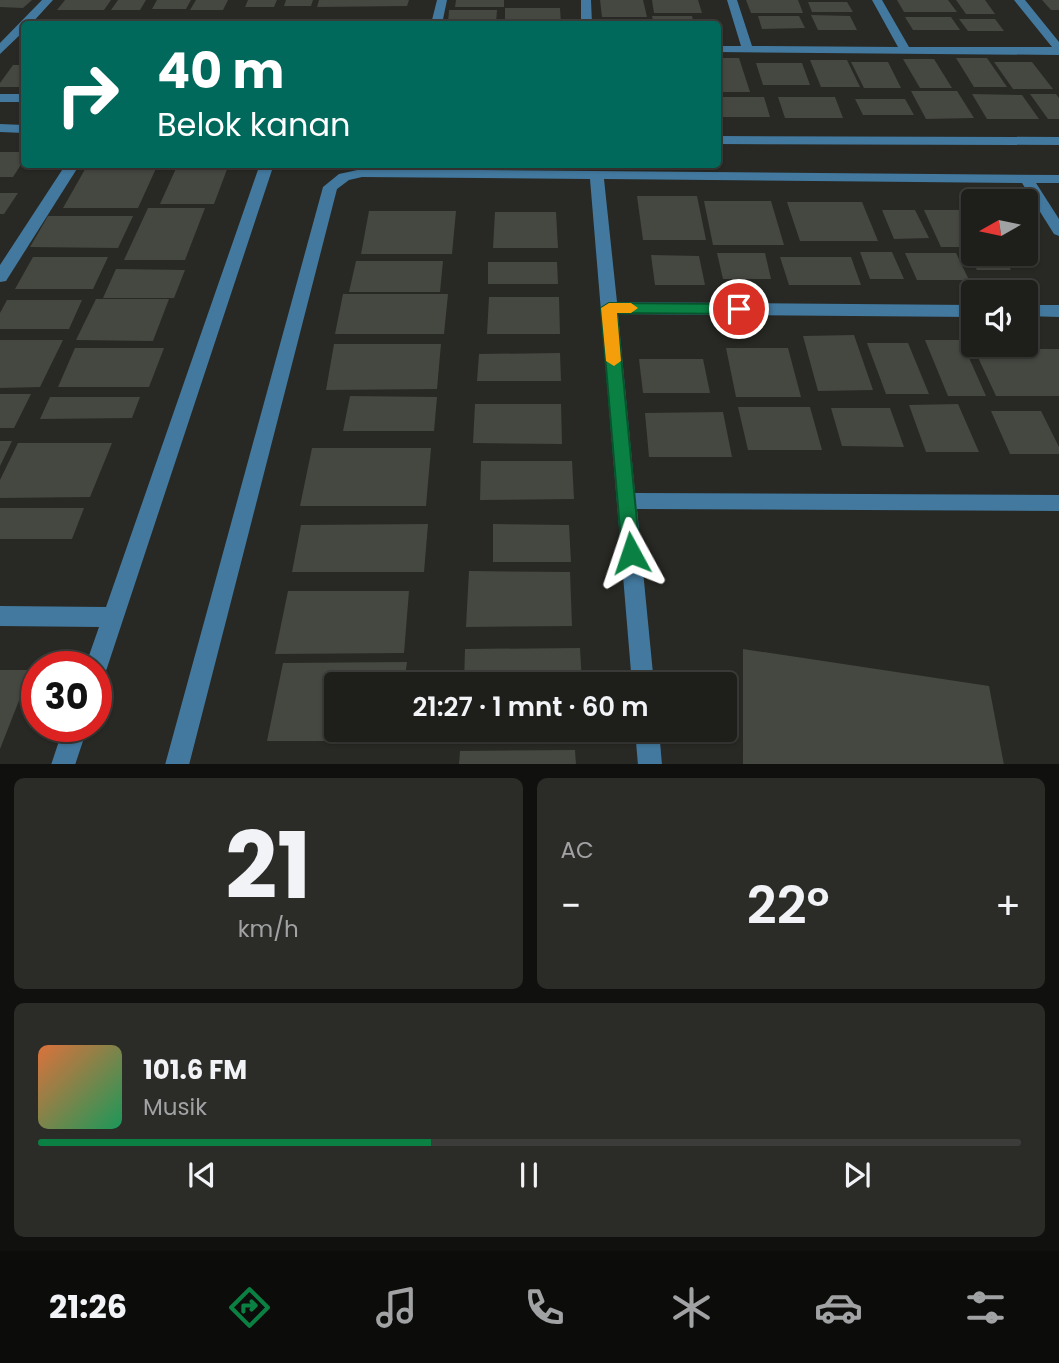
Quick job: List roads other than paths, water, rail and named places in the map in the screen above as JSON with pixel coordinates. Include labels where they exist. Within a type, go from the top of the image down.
[{"type":"street","points":[[28,21],[48,0]]},
{"type":"street","points":[[438,21],[442,0]]},
{"type":"street","points":[[586,0],[587,21]]},
{"type":"street","points":[[732,0],[748,50]]},
{"type":"street","points":[[877,0],[905,49]]},
{"type":"street","points":[[1019,0],[1059,50]]},
{"type":"street","points":[[0,50],[21,28]]},
{"type":"street","points":[[721,49],[1059,50]]},
{"type":"street","points":[[0,98],[21,98]]},
{"type":"street","points":[[0,128],[21,129]]},
{"type":"street","points":[[721,140],[1054,141],[1059,154]]},
{"type":"street","points":[[0,277],[70,168]]},
{"type":"street","points":[[102,651],[266,168]]},
{"type":"street","points":[[177,764],[330,187],[344,177],[362,173],[1059,179]]},
{"type":"street","points":[[597,176],[642,672]]},
{"type":"street","points":[[1027,179],[1059,231]]},
{"type":"street","points":[[609,308],[961,311]]},
{"type":"street","points":[[1038,311],[1059,312]]},
{"type":"street","points":[[626,501],[1059,503]]},
{"type":"street","points":[[0,615],[114,617]]},
{"type":"street","points":[[63,764],[71,742]]},
{"type":"street","points":[[648,742],[650,764]]}]
